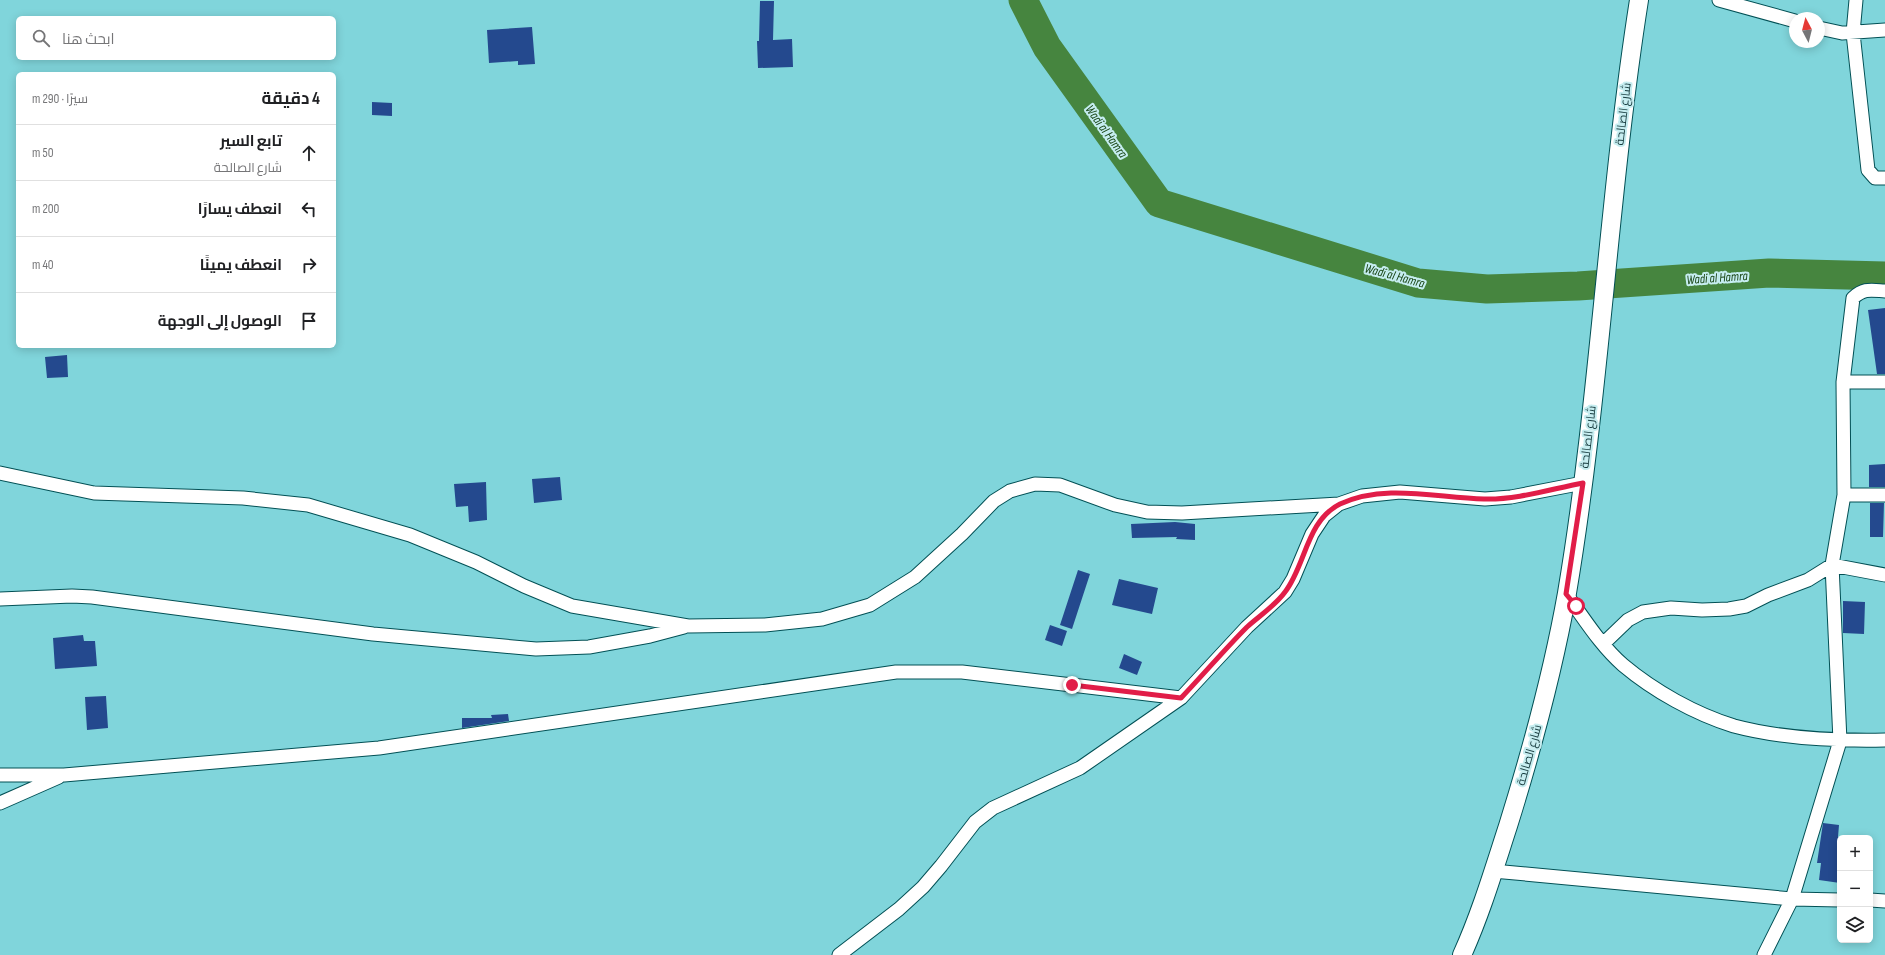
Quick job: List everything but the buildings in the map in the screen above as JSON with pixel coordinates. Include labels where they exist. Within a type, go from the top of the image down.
[{"type":"main road","name":"شارع الصالحة","points":[[1462,955],[1471,936],[1529,758],[1550,675],[1566,594],[1583,483],[1621,134],[1638,0]]},
{"type":"street","points":[[1719,0],[1789,19]]},
{"type":"street","points":[[1856,0],[1854,34],[1868,170],[1875,178],[1885,178]]},
{"type":"street","points":[[1825,29],[1854,34],[1885,30]]},
{"type":"street","points":[[1764,955],[1792,899],[1840,740],[1832,565],[1844,496],[1843,382],[1853,298],[1860,292],[1868,290],[1885,291]]},
{"type":"street","points":[[1843,382],[1885,382]]},
{"type":"street","points":[[0,473],[94,493],[243,498],[308,505],[410,535],[476,562],[524,586],[572,606],[688,626],[765,625],[822,619],[870,605],[915,577],[962,534],[994,501],[1010,491],[1035,484],[1060,485],[1115,505],[1147,512],[1182,513],[1339,504],[1362,496],[1400,492],[1485,499],[1511,497],[1583,483]]},
{"type":"street","points":[[1844,496],[1885,495]]},
{"type":"street","points":[[839,955],[899,909],[923,887],[975,822],[993,808],[1080,768],[1181,698],[1247,627],[1285,592],[1293,579],[1312,534],[1324,516],[1339,504]]},
{"type":"street","points":[[1603,644],[1628,620],[1643,612],[1671,608],[1702,610],[1729,609],[1746,606],[1768,595],[1808,580],[1832,565],[1885,575]]},
{"type":"street","points":[[1566,594],[1603,644],[1623,665],[1656,689],[1697,711],[1734,726],[1772,734],[1840,740],[1885,740]]},
{"type":"street","points":[[0,599],[65,596],[92,598],[373,634],[536,649],[589,648],[650,636],[688,626]]},
{"type":"street","points":[[0,775],[64,775],[378,748],[896,672],[962,672],[1181,698]]},
{"type":"street","points":[[0,803],[64,775]]},
{"type":"street","points":[[1493,871],[1792,899],[1837,900]]},
{"type":"street","points":[[1873,900],[1885,901]]},
{"type":"waterway","name":"Wadi al Hamra","points":[[1023,0],[1047,47],[1159,203],[1418,283],[1487,289],[1578,286],[1769,273],[1885,276]]},
{"type":"route","points":[[1072,685],[1181,698],[1247,627],[1285,592],[1293,579],[1312,534],[1324,516],[1339,504],[1362,496],[1400,492],[1485,499],[1511,497],[1583,483],[1566,594],[1576,606]]}]
